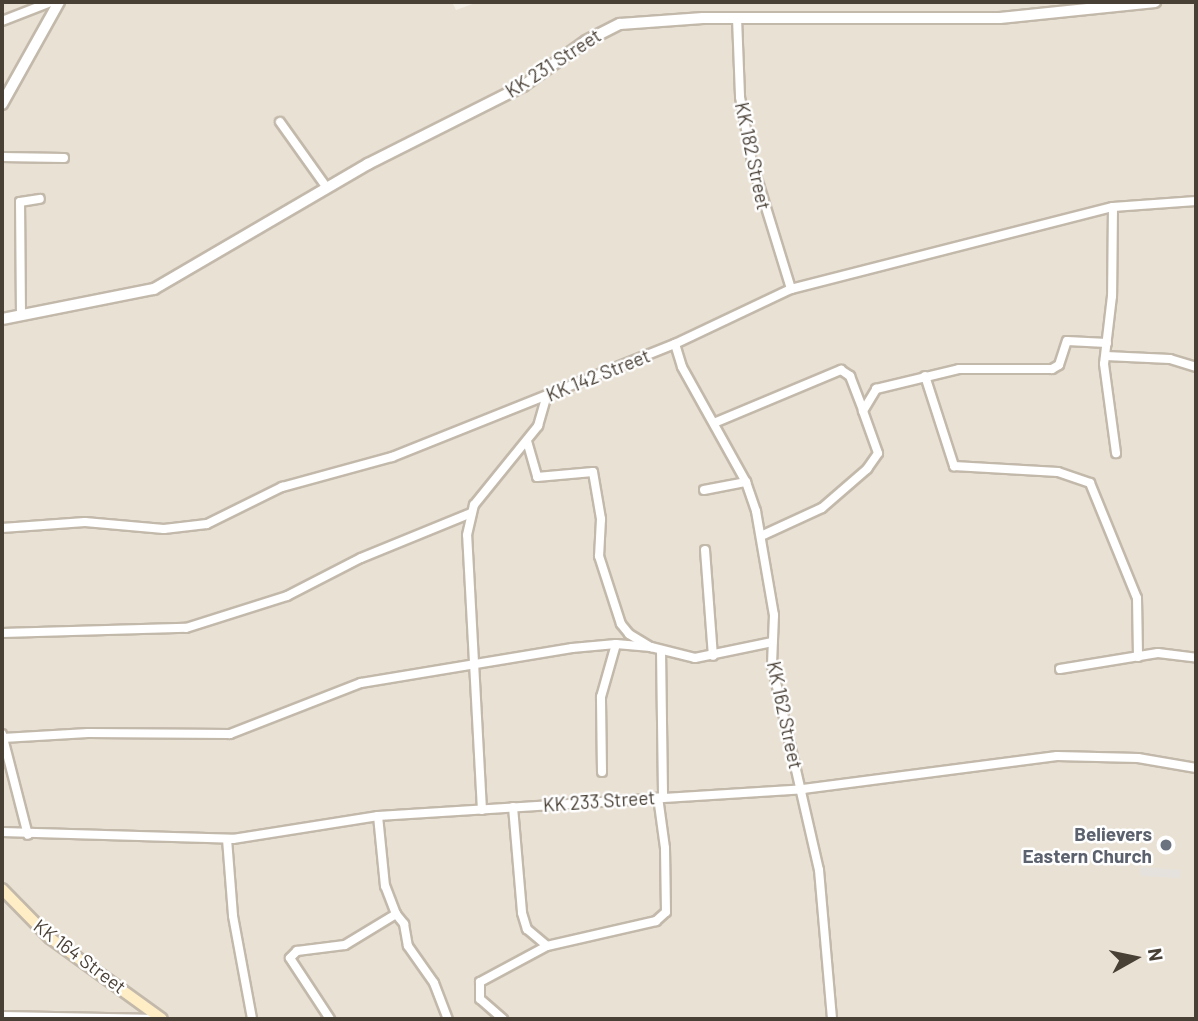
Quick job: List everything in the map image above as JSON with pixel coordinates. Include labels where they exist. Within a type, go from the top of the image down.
[{"type":"main road","name":"KK 164 Street","points":[[2,889],[50,938],[161,1019]]},
{"type":"street","points":[[2,21],[51,2]]},
{"type":"street","points":[[2,103],[60,2]]},
{"type":"street","name":"KK 231 Street","points":[[2,319],[154,289],[327,188],[523,86],[605,30],[669,19],[1000,18],[1155,2]]},
{"type":"street","name":"KK 182 Street","points":[[737,18],[740,97],[751,162],[791,289]]},
{"type":"street","points":[[281,122],[327,188]]},
{"type":"street","points":[[2,157],[64,158]]},
{"type":"street","points":[[21,315],[20,202],[40,199]]},
{"type":"street","name":"KK 142 Street","points":[[2,528],[85,522],[164,529],[207,524],[282,487],[392,457],[675,344],[791,289],[1113,207],[1196,201]]},
{"type":"street","points":[[1113,207],[1106,356],[1116,453]]},
{"type":"street","points":[[863,411],[876,389],[959,369],[1052,369],[1059,365],[1067,341],[1107,343]]},
{"type":"street","name":"KK 162 Street","points":[[675,344],[682,367],[746,482],[761,536],[774,614],[772,642],[782,722],[803,789],[819,870],[832,1019]]},
{"type":"street","points":[[1106,356],[1162,358],[1196,367]]},
{"type":"street","points":[[714,423],[841,370],[850,376],[878,453],[867,469],[822,508],[761,536]]},
{"type":"street","points":[[925,376],[954,466],[1058,472],[1090,483],[1137,598],[1138,657]]},
{"type":"street","points":[[2,633],[186,628],[287,596],[361,558],[471,513],[538,426],[548,395]]},
{"type":"street","points":[[527,441],[537,477],[593,472],[601,519],[599,556],[621,624],[651,647]]},
{"type":"street","points":[[704,491],[746,482]]},
{"type":"street","points":[[471,513],[468,561],[482,810]]},
{"type":"street","points":[[705,550],[713,656]]},
{"type":"street","points":[[28,835],[2,736],[88,733],[230,734],[360,684],[472,663],[616,644],[651,647],[695,658],[772,642]]},
{"type":"street","points":[[602,772],[601,697],[616,644]]},
{"type":"street","points":[[503,1019],[480,999],[480,982],[547,946],[656,921],[666,912],[665,848],[660,797],[661,650]]},
{"type":"street","points":[[1060,669],[1170,652],[1196,658]]},
{"type":"street","name":"KK 233 Street","points":[[2,832],[28,835],[227,839],[378,816],[803,789],[1058,756],[1138,758],[1196,768]]},
{"type":"street","points":[[513,807],[522,913],[527,929],[547,946]]},
{"type":"street","points":[[378,816],[385,886],[396,914],[404,923],[408,946],[434,983],[448,1019]]},
{"type":"street","points":[[227,839],[233,916],[252,1019]]},
{"type":"street","points":[[330,1019],[292,965],[293,954],[345,945],[396,914]]},
{"type":"street","points":[[2,1016],[161,1019]]},
{"type":"shaded area","points":[[2,2],[452,2],[456,10],[478,2],[1196,2],[1196,1019],[2,1019]]},
{"type":"shaded area","points":[[1139,867],[1181,870],[1180,878],[1141,876]]},
{"type":"place","name":"Believers Eastern Church","points":[[1166,845]]}]
